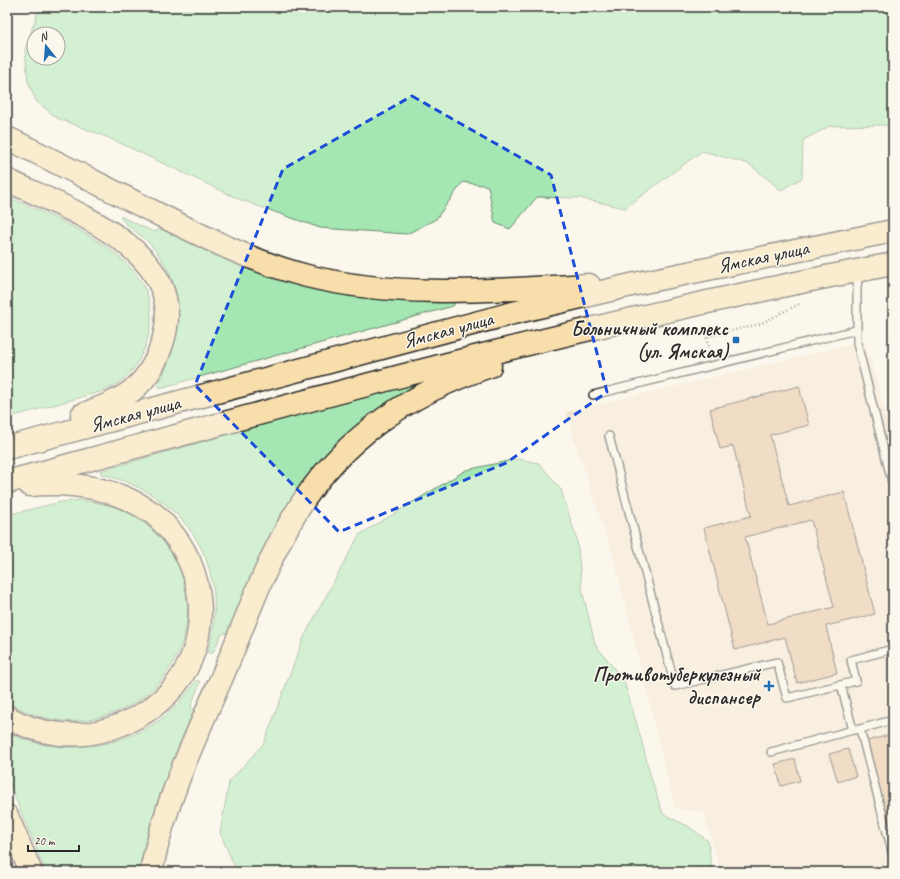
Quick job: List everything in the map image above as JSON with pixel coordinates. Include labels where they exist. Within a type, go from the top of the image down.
[{"type":"main road","points":[[8,137],[213,241],[258,260],[306,276],[356,286],[441,292],[644,282]]},
{"type":"main road","points":[[7,180],[116,235],[134,249],[149,266],[158,281],[163,296],[166,324],[158,356],[141,383],[129,394],[114,403],[7,444]]},
{"type":"main road","name":"Ямская улица","points":[[7,448],[505,315],[644,282],[893,231]]},
{"type":"main road","name":"Ямская улица","points":[[649,314],[893,264]]},
{"type":"main road","points":[[7,482],[339,391],[649,314]]},
{"type":"main road","points":[[151,872],[160,835],[188,755],[267,570],[294,516],[318,482],[333,464],[383,418],[414,398],[435,387],[458,377],[649,314]]},
{"type":"main road","points":[[7,486],[51,483],[89,486],[120,495],[152,512],[175,535],[185,551],[194,569],[200,606],[197,640],[185,669],[174,687],[147,711],[112,728],[81,734],[63,735],[32,729],[7,717]]},
{"type":"main road","points":[[7,816],[31,872]]},
{"type":"lane","points":[[860,270],[857,287],[857,343],[893,486]]},
{"type":"lane","points":[[593,395],[856,330]]},
{"type":"lane","points":[[609,436],[675,686],[777,662],[787,698],[856,681],[851,660],[893,649]]},
{"type":"lane","points":[[841,684],[857,729],[893,855]]},
{"type":"lane","points":[[771,752],[893,720]]},
{"type":"path","points":[[714,365],[706,337],[760,324],[803,302]]},
{"type":"highlighted area","points":[[412,96],[551,175],[607,392],[506,463],[339,532],[195,385],[283,169]]},
{"type":"shaded area","name":"Противотуберкулезный диспансер","points":[[865,341],[893,438],[893,872],[720,872],[704,812],[675,809],[615,563],[565,412]]},
{"type":"green space","points":[[41,7],[893,7],[893,128],[884,125],[830,126],[803,140],[802,178],[781,190],[749,164],[702,151],[625,208],[579,198],[537,197],[510,229],[495,223],[488,186],[463,182],[436,219],[407,234],[320,228],[241,200],[109,138],[57,118],[36,101],[28,82],[26,66],[66,66],[66,26],[33,26],[39,8]]},
{"type":"green space","points":[[7,196],[81,231],[106,247],[127,265],[143,285],[151,309],[148,337],[143,352],[135,366],[119,383],[97,393],[7,418]]},
{"type":"green space","points":[[120,216],[154,232],[162,228],[207,249],[455,303],[453,306],[160,388],[158,385],[167,367],[177,330],[178,311],[176,293],[171,276],[161,258],[148,242],[128,226]]},
{"type":"green space","points":[[412,382],[416,383],[415,385],[382,407],[348,435],[303,481],[273,529],[249,580],[228,632],[221,635],[213,653],[208,653],[214,621],[214,592],[208,564],[196,539],[179,517],[158,499],[132,484],[101,474],[100,471]]},
{"type":"green space","points":[[517,459],[539,463],[561,490],[577,540],[582,589],[595,644],[624,681],[651,778],[663,814],[688,826],[708,841],[712,872],[237,872],[220,833],[229,782],[264,743],[304,637],[359,535],[466,470]]},
{"type":"green space","points":[[80,500],[120,509],[132,515],[159,537],[177,564],[186,593],[186,624],[178,653],[161,680],[137,701],[105,716],[92,719],[79,721],[54,720],[30,713],[7,701],[7,515],[61,502]]},
{"type":"green space","points":[[197,680],[200,682],[191,706],[194,713],[155,811],[138,872],[46,872],[7,778],[7,732],[42,744],[61,747],[99,745],[118,740],[136,734],[159,721],[182,699]]},
{"type":"building","points":[[338,7],[354,7],[339,11]]},
{"type":"building","points":[[799,386],[809,425],[770,435],[789,506],[844,492],[875,614],[826,626],[837,673],[797,683],[785,637],[735,650],[704,528],[751,516],[733,446],[720,449],[710,409]],"holes":[[[811,520],[834,607],[768,624],[745,537]]]},
{"type":"building","points":[[893,734],[893,838],[867,741]]},
{"type":"building","points":[[848,749],[856,776],[838,782],[829,754]]},
{"type":"building","points":[[795,759],[800,781],[781,786],[775,764]]},
{"type":"place","name":"Больничный комплекс (ул. Ямская)","points":[[736,340]]},
{"type":"place","name":"Противотуберкулезный диспансер","points":[[769,686]]}]
